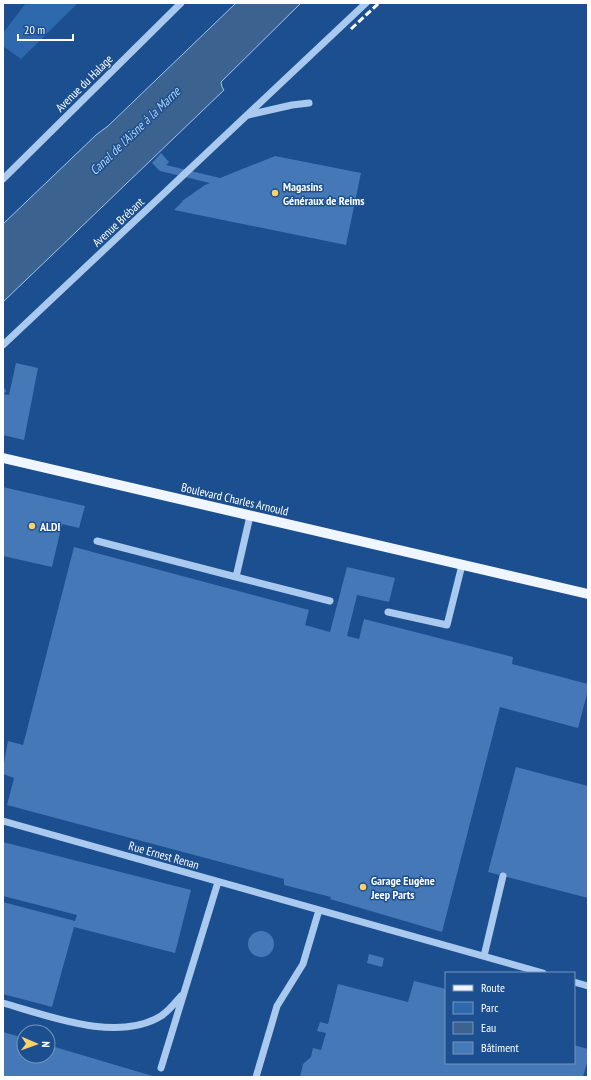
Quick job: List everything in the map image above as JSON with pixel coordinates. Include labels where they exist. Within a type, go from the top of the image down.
[{"type":"main road","name":"Boulevard Charles Arnould","points":[[3,458],[588,594]]},
{"type":"street","name":"Avenue du Halage","points":[[3,179],[181,3]]},
{"type":"street","name":"Avenue Brébant","points":[[3,345],[366,3]]},
{"type":"street","points":[[248,115],[292,105],[309,103]]},
{"type":"street","points":[[236,577],[250,516]]},
{"type":"street","points":[[97,541],[330,601]]},
{"type":"street","points":[[388,612],[447,625],[462,565]]},
{"type":"street","name":"Rue Ernest Renan","points":[[3,821],[540,972]]},
{"type":"street","points":[[484,956],[503,876]]},
{"type":"street","points":[[161,1068],[218,882]]},
{"type":"street","points":[[256,1077],[277,1006],[303,964],[319,910]]},
{"type":"street","points":[[575,982],[588,986]]},
{"type":"street","points":[[3,1003],[77,1024],[107,1028],[139,1026],[162,1016],[183,995]]},
{"type":"green space","points":[[26,3],[78,3],[21,59],[3,46],[3,33]]},
{"type":"water","name":"Canal de l'Aisne à la Marne","points":[[236,3],[301,3],[221,82],[224,90],[3,302],[3,224]]},
{"type":"building","name":"Magasins Généraux de Reims","points":[[161,153],[169,162],[166,165],[220,178],[275,156],[361,173],[346,245],[174,210],[182,201],[210,183],[160,171],[152,163]]},
{"type":"building","points":[[16,363],[38,368],[24,440],[3,435],[3,394],[9,395]]},
{"type":"building","points":[[3,387],[6,392],[3,394]]},
{"type":"building","name":"ALDI","points":[[3,487],[85,506],[79,528],[62,524],[52,567],[3,556]]},
{"type":"building","points":[[74,547],[309,610],[305,625],[330,632],[347,567],[395,578],[389,602],[357,595],[347,636],[359,639],[364,619],[513,657],[512,664],[588,684],[588,690],[578,728],[500,707],[442,932],[330,899],[331,897],[284,885],[284,879],[7,805],[14,778],[3,774],[8,741],[23,745]]},
{"type":"building","points":[[516,767],[588,786],[588,898],[488,872]]},
{"type":"building","points":[[3,842],[191,890],[175,953],[74,927],[52,1007],[3,994],[3,902],[75,921],[77,915],[3,896]]},
{"type":"building","points":[[261,931],[270,935],[274,944],[270,953],[261,957],[252,953],[248,944],[252,935]]},
{"type":"building","points":[[369,954],[384,958],[382,967],[367,963]]},
{"type":"building","points":[[414,981],[445,989],[445,1064],[575,1064],[575,1045],[588,1049],[588,1059],[583,1077],[300,1077],[303,1064],[311,1057],[313,1048],[321,1050],[326,1033],[317,1031],[320,1022],[328,1024],[338,984],[408,1002]]},
{"type":"building","points":[[3,1032],[16,1036],[16,1064],[56,1064],[56,1047],[156,1077],[3,1077]]},
{"type":"railway","points":[[351,29],[379,3]]},
{"type":"place","name":"Magasins Généraux de Reims","points":[[275,193]]},
{"type":"place","name":"ALDI","points":[[32,526]]},
{"type":"place","name":"Garage Eugène Jeep Parts","points":[[363,887]]}]
